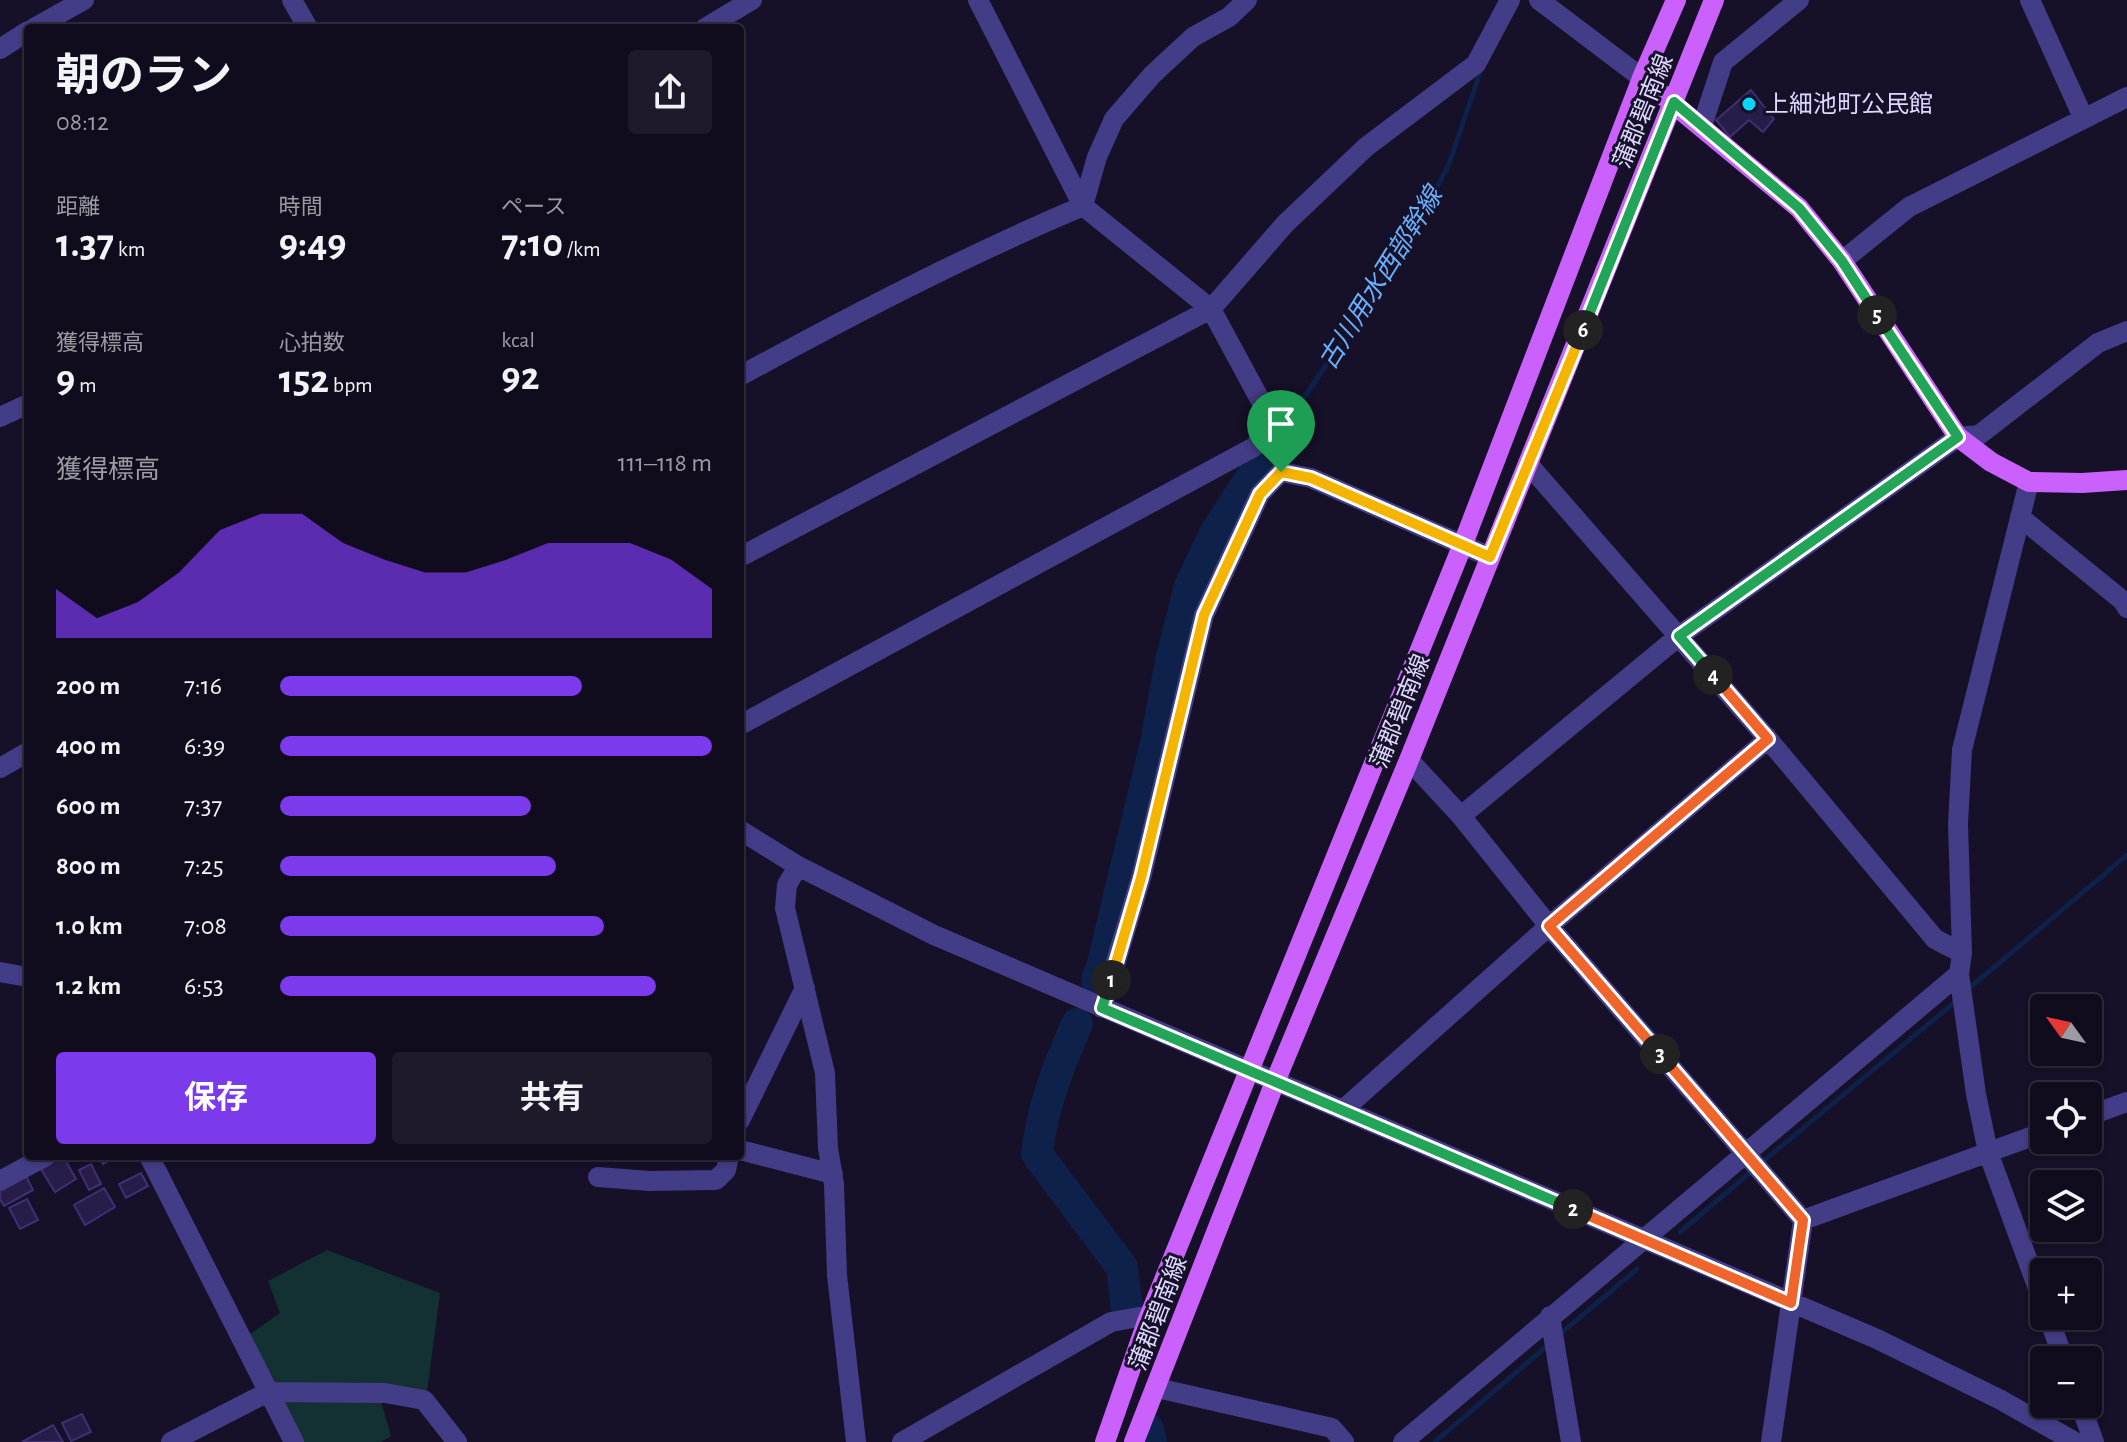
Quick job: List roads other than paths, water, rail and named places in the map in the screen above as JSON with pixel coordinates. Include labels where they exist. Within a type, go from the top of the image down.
[{"type":"main road","name":"蒲郡碧南線","points":[[1105,1442],[1147,1322],[1463,544],[1642,78],[1676,0]]},
{"type":"main road","name":"蒲郡碧南線","points":[[1134,1442],[1275,1082],[1529,465],[1714,0]]},
{"type":"main road","points":[[1642,78],[1799,208],[1842,261],[1958,437],[1991,462],[2029,482],[2127,480]]},
{"type":"street","points":[[42,24],[84,0]]},
{"type":"street","points":[[292,0],[306,24]]},
{"type":"street","points":[[712,24],[752,0]]},
{"type":"street","points":[[744,723],[1254,447],[1270,426],[1264,407],[1211,309],[1083,206],[978,0]]},
{"type":"street","points":[[1083,206],[1097,157],[1114,119],[1152,75],[1193,37],[1229,17],[1247,0]]},
{"type":"street","points":[[744,555],[1211,309],[1285,224],[1366,147],[1476,64],[1510,0]]},
{"type":"street","points":[[1702,126],[1723,62],[1799,0]]},
{"type":"street","points":[[2030,0],[2083,117]]},
{"type":"street","points":[[1544,4],[1642,78]]},
{"type":"street","points":[[0,49],[24,34]]},
{"type":"street","points":[[1842,261],[1909,207],[2127,97]]},
{"type":"street","points":[[744,374],[859,311],[993,244],[1083,206]]},
{"type":"street","points":[[1461,816],[1679,636],[1958,437],[1979,435],[2098,343],[2127,331]]},
{"type":"street","points":[[0,417],[24,406]]},
{"type":"street","points":[[1529,465],[1768,739],[1935,939],[1962,953]]},
{"type":"street","points":[[1102,1008],[1141,878],[1204,615],[1260,494],[1281,472],[1311,478],[1490,557]]},
{"type":"street","points":[[2029,482],[1962,750],[1958,824],[1962,953],[1959,978],[1964,1009],[1988,1152],[2030,1267]]},
{"type":"street","points":[[2020,517],[2123,601],[2127,608]]},
{"type":"street","points":[[1344,1109],[1549,926],[1768,739]]},
{"type":"street","points":[[0,768],[24,754]]},
{"type":"street","points":[[1409,760],[1461,816],[1549,926],[1803,1220],[1771,1442]]},
{"type":"street","points":[[744,832],[798,866],[934,935],[1877,1339],[2001,1400],[2075,1442]]},
{"type":"street","points":[[798,866],[787,885],[785,908],[825,1073],[837,1275],[856,1442]]},
{"type":"street","points":[[0,972],[24,976]]},
{"type":"street","points":[[1403,1442],[1551,1321],[1642,1239],[1752,1161],[1959,978]]},
{"type":"street","points":[[744,1112],[805,988]]},
{"type":"street","points":[[2102,1111],[2127,1102]]},
{"type":"street","points":[[1803,1220],[2030,1137]]},
{"type":"street","points":[[744,1151],[833,1174]]},
{"type":"street","points":[[0,1181],[39,1160]]},
{"type":"street","points":[[151,1160],[294,1442]]},
{"type":"street","points":[[598,1177],[649,1181],[716,1180],[726,1170],[728,1160]]},
{"type":"street","points":[[902,1442],[1111,1322],[1139,1317],[1147,1322]]},
{"type":"street","points":[[1551,1321],[1571,1442]]},
{"type":"street","points":[[1157,1388],[1332,1428],[1344,1442]]},
{"type":"street","points":[[171,1442],[268,1392],[385,1393],[424,1400],[457,1442]]},
{"type":"street","points":[[2085,1418],[2094,1442]]},
{"type":"waterway","name":"古川用水西部幹線","points":[[1289,420],[1411,239],[1449,164],[1481,70]]},
{"type":"waterway","name":"古川用水西部幹線","points":[[1097,980],[1155,747],[1171,661],[1190,586],[1216,532],[1272,445]]},
{"type":"waterway","points":[[1966,991],[2127,855]]},
{"type":"waterway","points":[[1761,1163],[1956,1001]]},
{"type":"waterway","name":"古川用水西部幹線","points":[[1077,1024],[1052,1088],[1037,1154],[1122,1267],[1127,1310]]},
{"type":"waterway","points":[[1680,1232],[1753,1170]]},
{"type":"waterway","points":[[1559,1335],[1637,1269]]},
{"type":"waterway","points":[[1435,1442],[1548,1345]]},
{"type":"waterway","name":"古川用水西部幹線","points":[[1148,1429],[1151,1442]]},
{"type":"place","name":"上細池町公民館","points":[[1749,104]]}]
